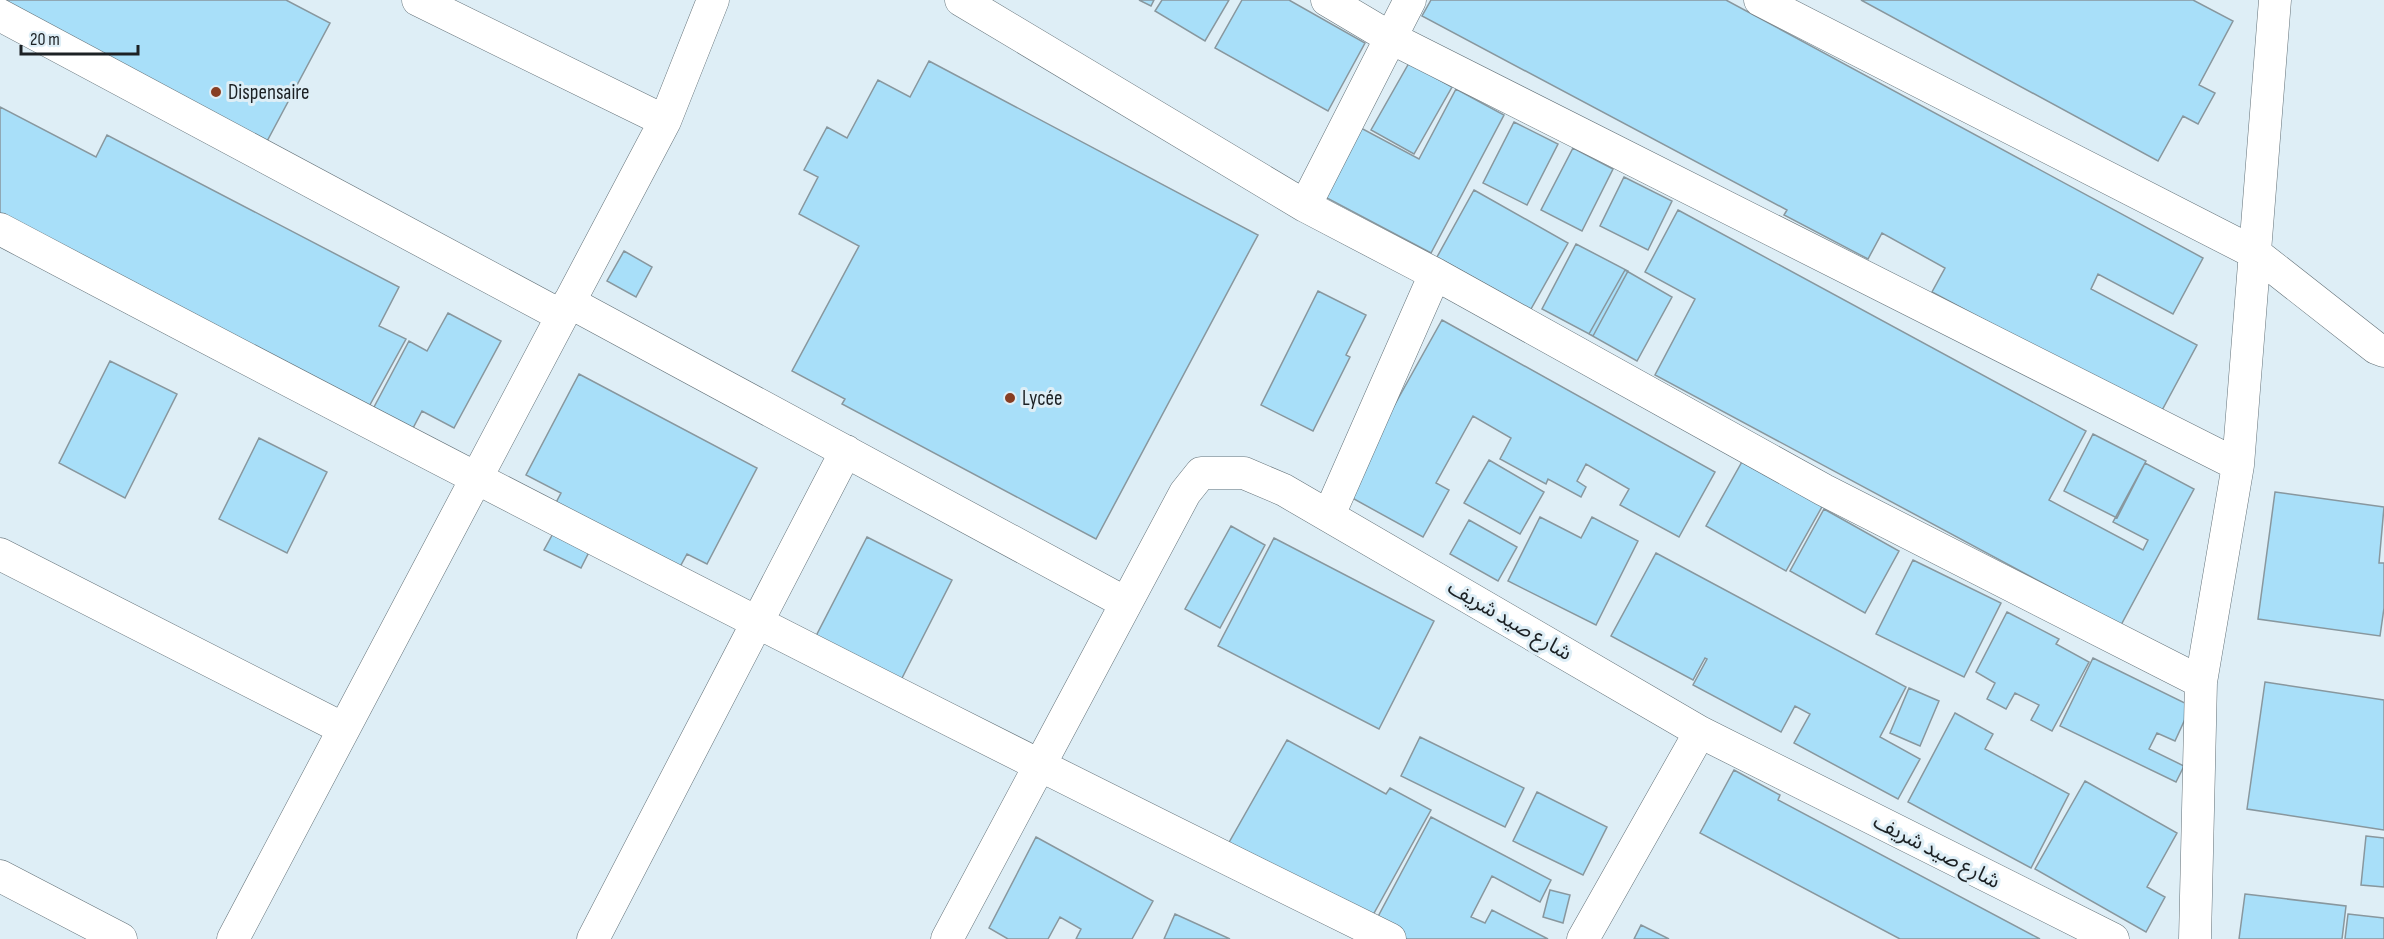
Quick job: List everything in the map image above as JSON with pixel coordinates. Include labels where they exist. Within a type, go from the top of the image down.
[{"type":"street","points":[[418,0],[665,121]]},
{"type":"street","points":[[233,939],[665,121],[713,0]]},
{"type":"street","points":[[961,0],[1305,206],[1435,274],[1824,490],[2201,682]]},
{"type":"street","points":[[1327,0],[1391,38],[2238,465]]},
{"type":"street","points":[[1305,206],[1410,0]]},
{"type":"street","points":[[2195,939],[2201,682],[2238,465],[2275,0]]},
{"type":"street","points":[[1773,3],[2255,253],[2376,348],[2384,351]]},
{"type":"street","points":[[0,15],[565,309],[846,451],[1126,603]]},
{"type":"street","points":[[0,229],[475,480],[1038,766],[1390,939]]},
{"type":"street","points":[[1329,514],[1435,274]]},
{"type":"street","points":[[593,939],[846,451]]},
{"type":"street","name":"شارع صيد شريف","points":[[947,939],[1185,493],[1201,473],[1244,473],[1284,490],[1329,514],[1700,732],[2113,939]]},
{"type":"street","points":[[0,554],[344,729]]},
{"type":"street","points":[[1583,939],[1700,732]]},
{"type":"street","points":[[0,876],[122,939]]},
{"type":"building","name":"Dispensaire","points":[[7,0],[286,0],[330,23],[257,160],[1,13]]},
{"type":"building","points":[[1139,0],[1154,0],[1151,6]]},
{"type":"building","points":[[1162,0],[1229,0],[1205,41],[1155,11]]},
{"type":"building","points":[[1242,0],[1289,0],[1365,43],[1328,111],[1215,48]]},
{"type":"building","points":[[1431,0],[1726,0],[2203,258],[2173,314],[2098,274],[2091,289],[2197,345],[2160,414],[1932,292],[1945,268],[1882,233],[1868,259],[1784,215],[1787,210],[1422,16]]},
{"type":"building","points":[[1861,0],[2193,0],[2233,21],[2199,85],[2215,93],[2198,124],[2183,116],[2158,161]]},
{"type":"building","name":"Lycée","points":[[929,61],[1258,235],[1096,539],[842,404],[845,399],[792,371],[859,246],[799,214],[818,177],[804,170],[827,127],[847,138],[878,80],[910,97]]},
{"type":"building","points":[[1409,63],[1452,87],[1414,154],[1371,130]]},
{"type":"building","points":[[1456,89],[1504,115],[1431,253],[1325,197],[1361,128],[1419,159]]},
{"type":"building","points":[[0,107],[96,157],[107,135],[399,287],[379,326],[406,339],[366,412],[0,216]]},
{"type":"building","points":[[1514,122],[1558,144],[1527,205],[1483,183]]},
{"type":"building","points":[[1573,148],[1613,169],[1582,231],[1541,210]]},
{"type":"building","points":[[1624,177],[1672,201],[1648,250],[1600,226]]},
{"type":"building","points":[[1474,190],[1568,243],[1531,309],[1437,257]]},
{"type":"building","points":[[1678,210],[2086,431],[2049,500],[2143,550],[2148,540],[2113,522],[2145,463],[2194,489],[2121,625],[1655,375],[1695,299],[1645,272]]},
{"type":"building","points":[[1576,244],[1628,271],[1593,336],[1542,309]]},
{"type":"building","points":[[624,251],[652,267],[636,297],[607,281]]},
{"type":"building","points":[[1625,270],[1672,297],[1637,361],[1589,334]]},
{"type":"building","points":[[1318,291],[1366,315],[1346,355],[1350,357],[1313,431],[1261,405]]},
{"type":"building","points":[[448,313],[501,341],[454,428],[422,411],[412,430],[373,409],[409,341],[427,351]]},
{"type":"building","points":[[1442,320],[1715,472],[1679,537],[1620,505],[1629,489],[1586,464],[1577,481],[1586,487],[1581,497],[1548,479],[1546,484],[1500,459],[1511,438],[1473,416],[1436,483],[1449,490],[1423,537],[1345,494]]},
{"type":"building","points":[[110,361],[177,394],[125,498],[59,463]]},
{"type":"building","points":[[579,374],[757,468],[707,564],[687,554],[675,576],[551,512],[561,493],[526,475]]},
{"type":"building","points":[[2093,434],[2146,461],[2117,518],[2064,491]]},
{"type":"building","points":[[259,438],[327,472],[287,553],[219,519]]},
{"type":"building","points":[[1489,460],[1544,492],[1520,534],[1464,503]]},
{"type":"building","points":[[1743,460],[1823,505],[1786,571],[1706,526]]},
{"type":"building","points":[[2275,492],[2384,507],[2379,563],[2384,563],[2384,608],[2380,636],[2258,619]]},
{"type":"building","points":[[1824,509],[1899,551],[1865,613],[1790,571]]},
{"type":"building","points":[[1540,517],[1581,538],[1592,517],[1638,541],[1596,625],[1508,581]]},
{"type":"building","points":[[561,519],[589,552],[581,568],[544,550]]},
{"type":"building","points":[[1469,520],[1517,547],[1498,581],[1450,554]]},
{"type":"building","points":[[1231,526],[1265,545],[1220,628],[1185,609]]},
{"type":"building","points":[[867,537],[952,580],[901,680],[815,638]]},
{"type":"building","points":[[1274,538],[1434,621],[1379,729],[1218,646]]},
{"type":"building","points":[[1656,553],[1906,687],[1880,737],[1920,759],[1898,799],[1794,743],[1810,714],[1795,706],[1781,732],[1693,685],[1707,659],[1705,658],[1693,680],[1611,636]]},
{"type":"building","points":[[1913,560],[2001,603],[1964,677],[1876,634]]},
{"type":"building","points":[[2007,612],[2059,639],[2056,644],[2089,662],[2052,731],[2031,720],[2039,705],[2015,693],[2006,709],[1987,699],[1995,683],[1976,672]]},
{"type":"building","points":[[2093,658],[2191,706],[2175,741],[2157,733],[2149,749],[2184,766],[2176,782],[2060,726]]},
{"type":"building","points":[[2265,682],[2384,700],[2384,830],[2247,809]]},
{"type":"building","points":[[1909,688],[1939,701],[1920,746],[1890,733]]},
{"type":"building","points":[[1955,713],[1993,734],[1985,749],[2069,794],[2031,868],[1908,802]]},
{"type":"building","points":[[1420,737],[1524,788],[1505,827],[1401,776]]},
{"type":"building","points":[[1287,740],[1386,794],[1390,788],[1431,810],[1368,924],[1227,846]]},
{"type":"building","points":[[1734,770],[1780,795],[1778,800],[2040,939],[1900,939],[1700,833]]},
{"type":"building","points":[[2085,781],[2177,833],[2147,887],[2165,897],[2146,932],[2035,869]]},
{"type":"building","points":[[1537,792],[1607,827],[1583,875],[1513,841]]},
{"type":"building","points":[[1431,817],[1551,880],[1540,902],[1492,876],[1471,917],[1485,923],[1492,910],[1548,939],[1396,939],[1373,926]]},
{"type":"building","points":[[2366,836],[2384,838],[2384,887],[2361,885]]},
{"type":"building","points":[[1036,837],[1153,901],[1132,939],[1076,939],[1081,929],[1060,917],[1048,939],[1008,939],[989,928]]},
{"type":"building","points":[[1550,890],[1570,895],[1563,923],[1543,917]]},
{"type":"building","points":[[2245,894],[2346,906],[2342,939],[2239,939]]},
{"type":"building","points":[[1175,914],[1230,939],[1164,939]]},
{"type":"building","points":[[2348,914],[2384,918],[2384,939],[2345,939]]},
{"type":"building","points":[[1641,925],[1669,939],[1634,939]]},
{"type":"place","name":"Dispensaire","points":[[216,92]]},
{"type":"place","name":"Lycée","points":[[1010,398]]}]
